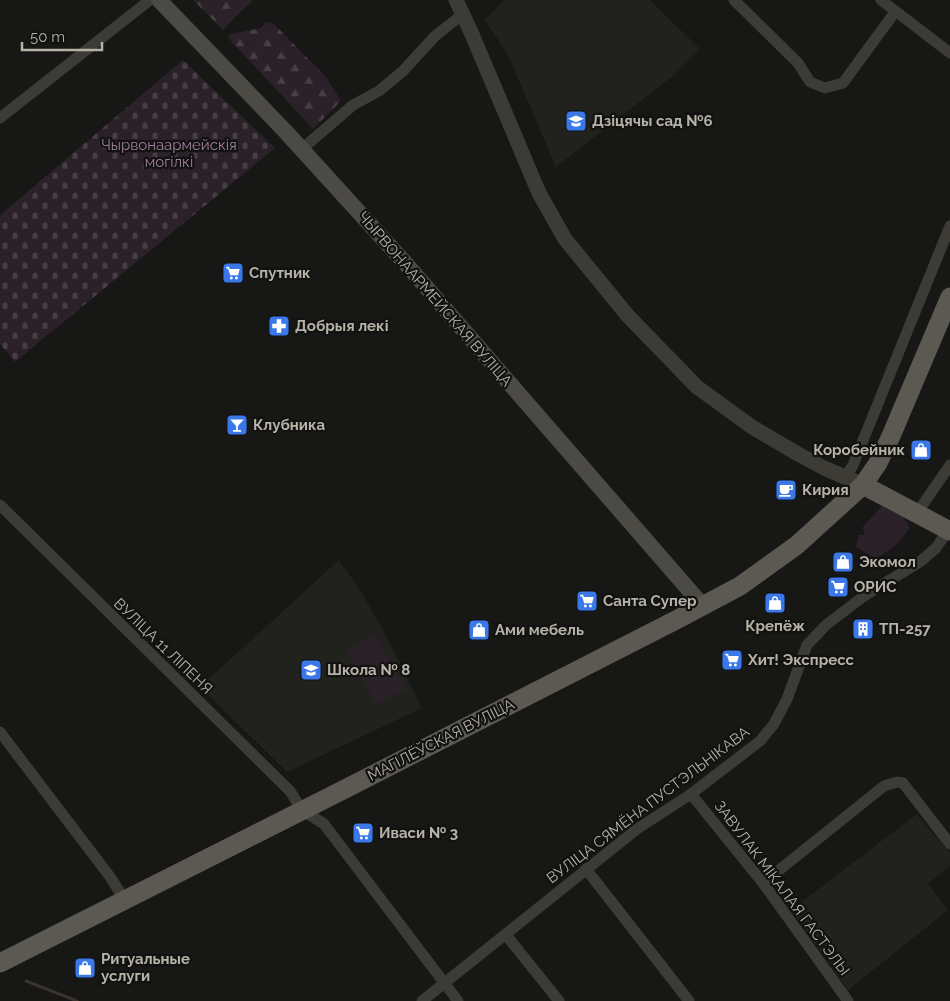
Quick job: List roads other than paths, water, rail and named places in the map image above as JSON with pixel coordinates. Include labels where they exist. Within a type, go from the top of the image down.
[{"type":"main road","name":"ЧЫРВОНААРМЕЙСКАЯ ВУЛІЦА","points":[[159,0],[302,149],[406,264],[703,606]]},
{"type":"main road","name":"МАГІЛЁЎСКАЯ ВУЛІЦА","points":[[0,963],[343,790],[740,586],[797,545],[863,485],[878,463],[891,436],[950,296]]},
{"type":"main road","points":[[863,485],[949,531]]},
{"type":"street","points":[[2,112],[150,0]]},
{"type":"street","points":[[456,0],[539,193],[565,240],[628,316],[697,387],[752,427],[798,454],[863,485]]},
{"type":"street","points":[[734,0],[798,63],[810,82],[826,88],[843,83],[889,4],[950,53]]},
{"type":"street","points":[[302,149],[353,105],[379,91],[403,71],[435,36],[463,14]]},
{"type":"street","points":[[845,478],[856,456],[950,226]]},
{"type":"street","points":[[917,513],[950,465]]},
{"type":"street","name":"ВУЛІЦА 11 ЛІПЕНЯ","points":[[0,505],[290,791],[302,810]]},
{"type":"street","name":"ВУЛІЦА СЯМЁНА ПУСТЭЛЬНІКАВА","points":[[422,1001],[637,829],[691,794],[760,741],[774,724],[787,699],[807,645],[826,626],[864,596],[921,560],[936,548],[949,531]]},
{"type":"street","points":[[0,732],[111,878],[124,899]]},
{"type":"street","points":[[763,883],[884,786],[896,782],[903,784],[950,844]]},
{"type":"street","name":"ЗАВУЛАК МІКАЛАЯ ГАСТЭЛЫ","points":[[691,794],[763,883],[848,1001]]},
{"type":"street","points":[[302,810],[324,824],[458,1001]]},
{"type":"street","points":[[586,869],[689,1001]]},
{"type":"street","points":[[506,935],[559,1001]]},
{"type":"waterway","points":[[26,981],[77,1001]]},
{"type":"place","name":"Дзіцячы сад №6","points":[[576,121]]},
{"type":"place","name":"Спутник","points":[[233,273]]},
{"type":"place","name":"Добрыя лекі","points":[[279,326]]},
{"type":"place","name":"Клубника","points":[[237,425]]},
{"type":"place","name":"Коробейник","points":[[921,450]]},
{"type":"place","name":"Кирия","points":[[786,490]]},
{"type":"place","name":"Экомол","points":[[843,562]]},
{"type":"place","name":"ОРИС","points":[[838,587]]},
{"type":"place","name":"Санта Супер","points":[[587,601]]},
{"type":"place","name":"Крепёж","points":[[775,603]]},
{"type":"place","name":"ТП-257","points":[[863,629]]},
{"type":"place","name":"Ами мебель","points":[[479,630]]},
{"type":"place","name":"Хит! Экспресс","points":[[732,660]]},
{"type":"place","name":"Школа № 8","points":[[311,670]]},
{"type":"place","name":"Иваси № 3","points":[[363,833]]},
{"type":"place","name":"Ритуальные услуги","points":[[85,968]]},
{"type":"park label","name":"Чырвонаармейскія могілкі","points":[[169,154]]}]
